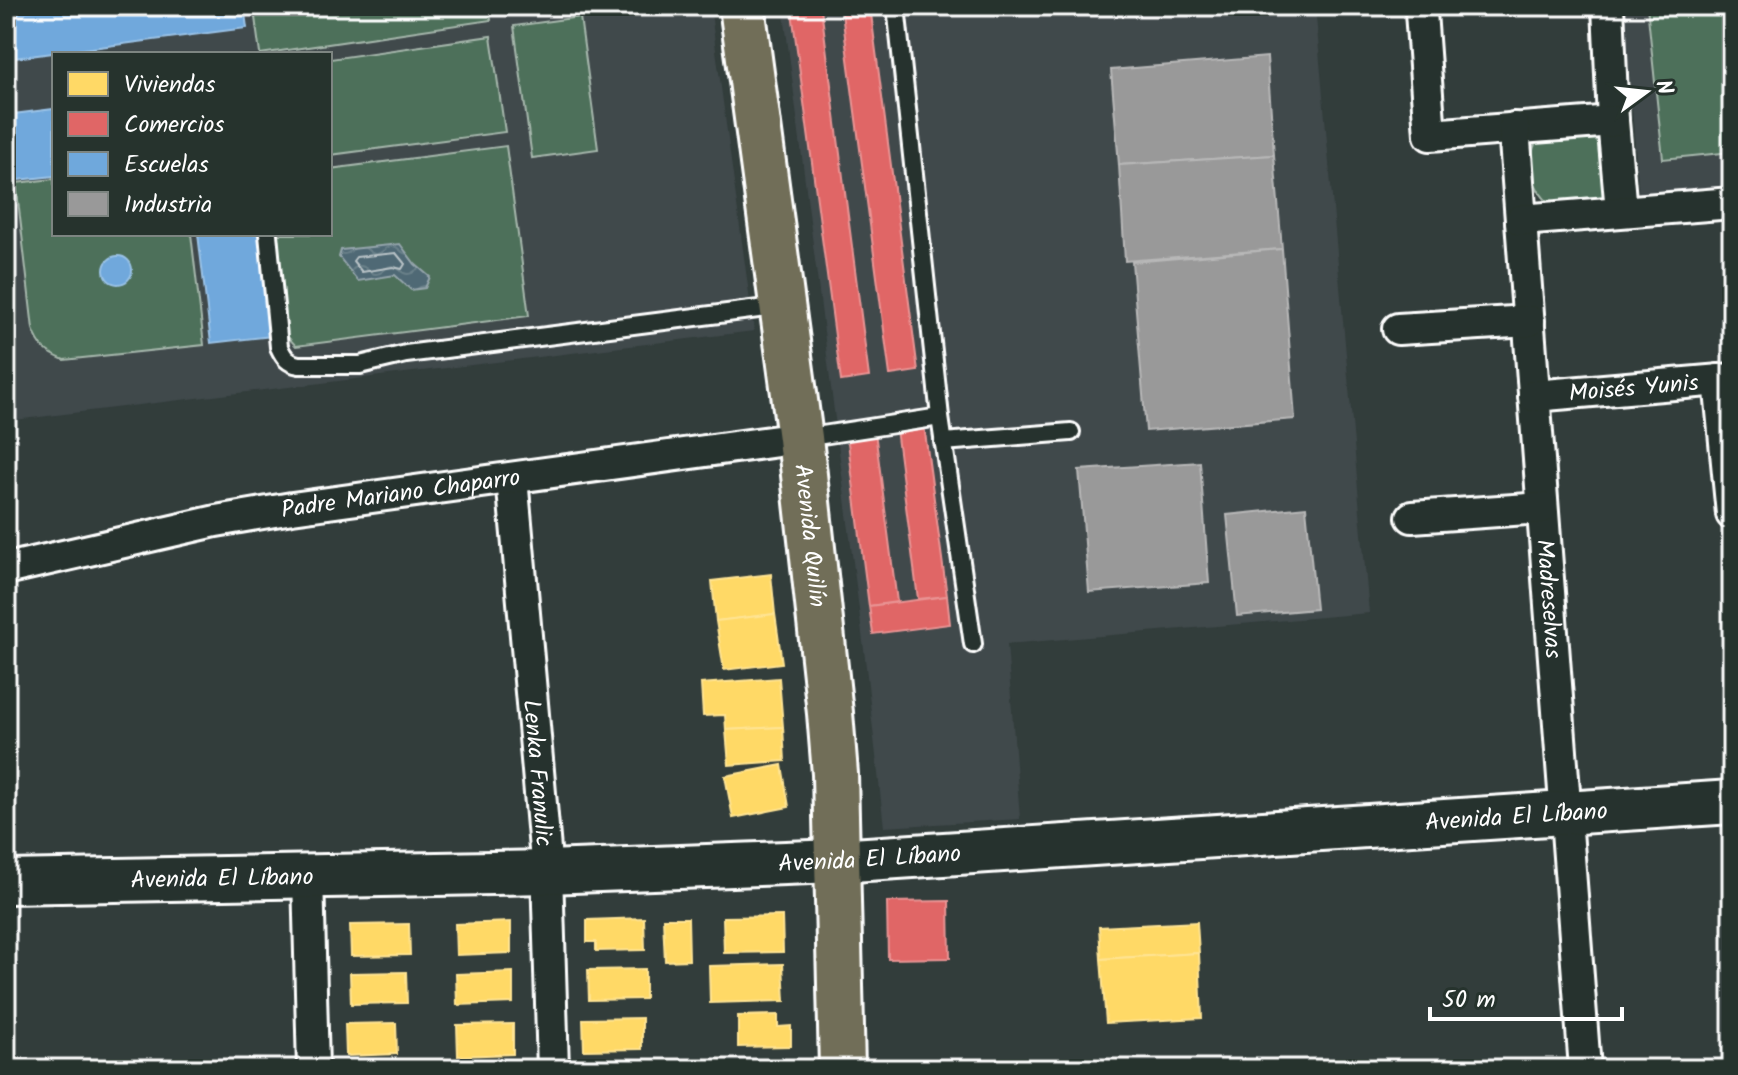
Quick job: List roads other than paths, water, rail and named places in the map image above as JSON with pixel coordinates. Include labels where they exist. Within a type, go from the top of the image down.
[{"type":"main road","name":"Avenida Quilín","points":[[742,6],[800,438],[830,713],[842,1069]]},
{"type":"main road","name":"Avenida El Líbano","points":[[6,882],[547,872],[837,861],[1732,802]]},
{"type":"street","points":[[1608,6],[1621,211]]},
{"type":"street","points":[[1421,12],[1430,135],[1613,121]]},
{"type":"street","name":"Madreselvas","points":[[1514,128],[1585,1069]]},
{"type":"street","points":[[1521,220],[1732,203]]},
{"type":"street","points":[[1398,329],[1529,321]]},
{"type":"street","points":[[1726,379],[1732,514]]},
{"type":"street","name":"Moisés Yunis","points":[[1534,396],[1726,379]]},
{"type":"street","name":"Padre Mariano Chaparro","points":[[6,569],[216,521],[800,438]]},
{"type":"street","name":"Lenka Franulic","points":[[512,478],[547,872],[553,1069]]},
{"type":"street","points":[[1412,517],[1542,508]]},
{"type":"street","points":[[308,876],[313,1069]]},
{"type":"lane","points":[[896,6],[943,442],[973,644]]},
{"type":"lane","points":[[268,236],[279,347],[290,363],[299,365],[360,365],[406,354],[782,306]]},
{"type":"lane","points":[[800,438],[940,417]]},
{"type":"lane","points":[[943,442],[1071,432]]},
{"type":"water","points":[[400,244],[430,277],[425,288],[411,290],[395,275],[358,281],[339,257],[341,250]]}]
